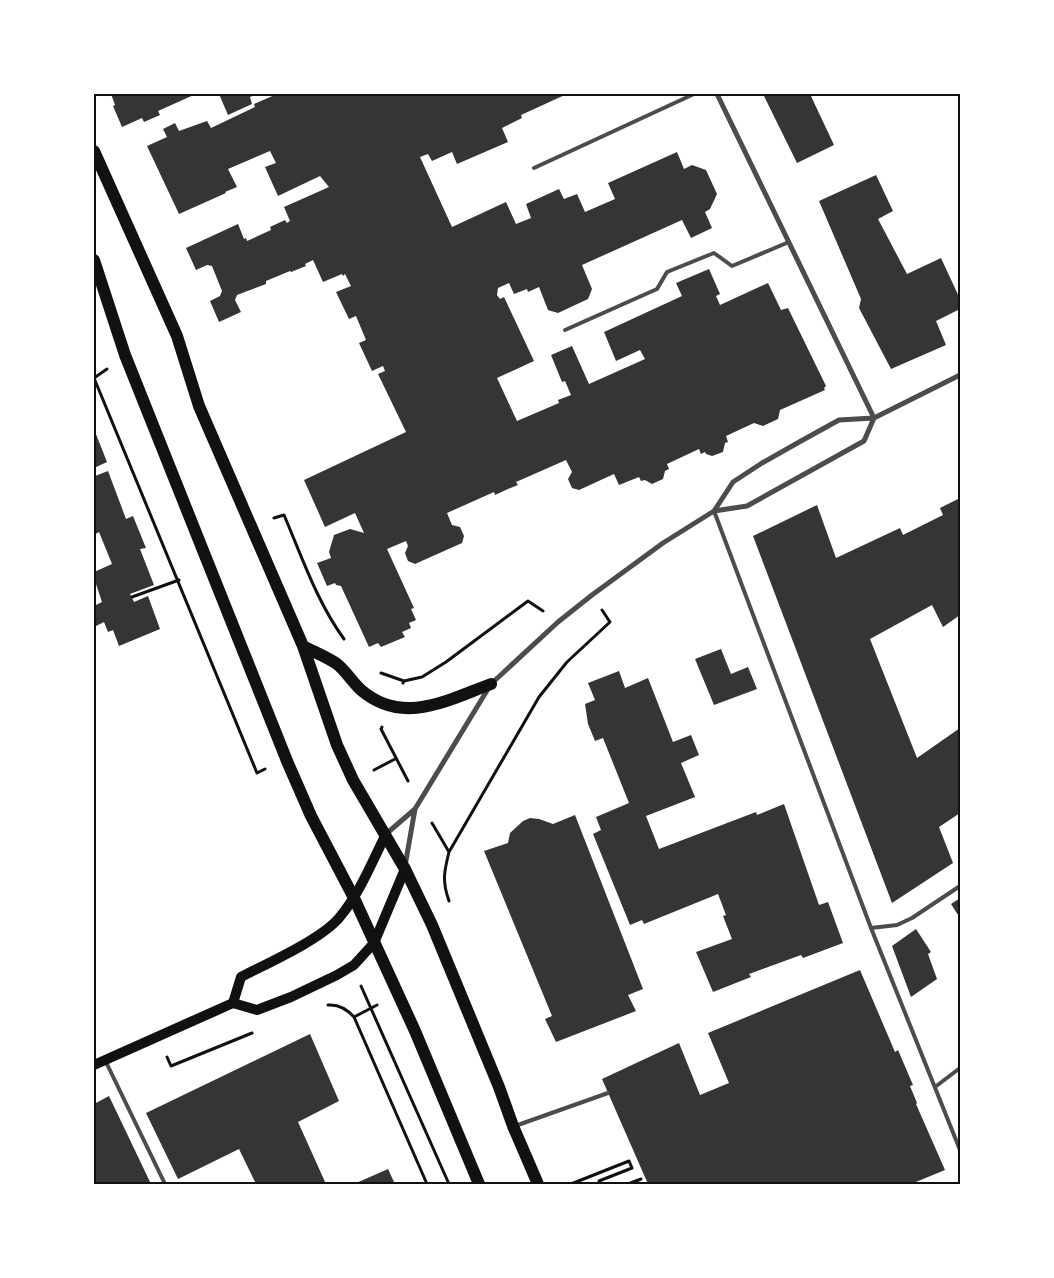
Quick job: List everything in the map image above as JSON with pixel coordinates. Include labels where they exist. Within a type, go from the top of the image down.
[{"type":"main road","points":[[94,151],[176,336],[199,406],[303,646],[337,745],[353,780],[405,869],[432,925],[500,1087],[512,1126],[538,1184]]},
{"type":"main road","points":[[94,260],[125,355],[287,761],[311,816],[354,898],[415,1031],[479,1184]]},
{"type":"main road","points":[[303,646],[337,665],[361,690],[373,698],[400,708],[432,706],[491,684]]},
{"type":"main road","points":[[233,1003],[241,977],[323,932],[338,919],[354,898],[386,834]]},
{"type":"main road","points":[[94,1065],[233,1003],[257,1010],[291,997],[337,975],[354,964],[374,943],[405,869]]},
{"type":"street","points":[[386,834],[415,809],[491,684],[558,622],[663,543],[714,511],[747,506],[864,441],[874,418],[717,94]]},
{"type":"street","points":[[714,511],[733,482],[762,463],[839,420],[874,418],[960,375]]},
{"type":"street","points":[[405,869],[415,809]]},
{"type":"lane","points":[[534,168],[694,94]]},
{"type":"lane","points":[[565,330],[657,289],[667,272],[714,253],[732,266],[789,242]]},
{"type":"lane","points":[[714,511],[871,928],[960,1150]]},
{"type":"lane","points":[[871,928],[897,925],[912,918],[960,886]]},
{"type":"lane","points":[[105,1059],[165,1184]]},
{"type":"lane","points":[[935,1087],[960,1068]]},
{"type":"lane","points":[[512,1126],[608,1093]]},
{"type":"path","points":[[94,378],[257,773],[264,770]]},
{"type":"path","points":[[284,515],[315,588],[334,625],[348,645]]},
{"type":"path","points":[[132,597],[178,580]]},
{"type":"path","points":[[374,670],[404,681],[422,677],[446,662],[528,601]]},
{"type":"path","points":[[451,907],[446,891],[444,873],[449,852],[539,697],[567,662],[610,622]]},
{"type":"path","points":[[401,687],[404,681]]},
{"type":"path","points":[[385,720],[380,729],[399,765]]},
{"type":"path","points":[[375,770],[395,758]]},
{"type":"path","points":[[444,843],[449,852]]},
{"type":"path","points":[[320,1006],[335,1004],[347,1010],[354,1017],[427,1184]]},
{"type":"path","points":[[354,1017],[363,1013]]},
{"type":"path","points":[[171,1066],[257,1030]]},
{"type":"path","points":[[387,1044],[449,1184]]},
{"type":"path","points":[[572,1184],[629,1161],[632,1168],[599,1181],[600,1184]]},
{"type":"path","points":[[628,1184],[641,1179]]},
{"type":"building","points":[[111,94],[196,94],[158,111],[160,115],[144,122],[142,118],[122,127],[113,106],[115,105]]},
{"type":"building","points":[[219,94],[257,94],[250,97],[252,104],[228,115]]},
{"type":"building","points":[[277,94],[567,94],[521,115],[522,118],[502,128],[508,142],[457,164],[452,152],[432,161],[428,154],[420,157],[452,227],[506,202],[516,224],[531,218],[526,204],[559,189],[564,199],[577,194],[585,212],[615,199],[608,183],[677,152],[684,169],[692,165],[706,170],[717,194],[710,209],[705,212],[712,228],[691,238],[682,220],[582,265],[592,289],[588,299],[558,313],[548,310],[539,287],[528,292],[527,289],[514,294],[509,283],[498,288],[497,295],[500,299],[504,297],[534,361],[497,378],[517,421],[559,403],[558,400],[571,395],[565,381],[562,382],[551,355],[572,346],[589,384],[645,359],[640,350],[616,361],[604,332],[682,296],[676,283],[709,269],[720,294],[716,296],[720,305],[768,283],[781,310],[788,308],[826,386],[825,390],[780,410],[778,419],[763,426],[754,423],[726,436],[728,442],[725,443],[723,452],[712,456],[705,452],[701,454],[699,449],[667,464],[669,469],[665,471],[663,479],[652,484],[645,480],[641,481],[639,477],[619,485],[614,474],[579,490],[572,488],[568,479],[572,472],[566,460],[516,482],[518,485],[495,495],[494,492],[447,513],[452,525],[460,527],[464,536],[462,543],[415,564],[408,561],[405,553],[408,546],[406,541],[387,549],[414,608],[411,609],[416,620],[409,623],[411,628],[402,632],[405,637],[381,647],[378,643],[369,647],[341,586],[335,583],[327,586],[317,563],[331,558],[329,552],[334,535],[350,529],[364,533],[355,513],[325,527],[304,480],[406,432],[378,374],[385,371],[383,366],[372,371],[359,343],[366,340],[356,316],[349,319],[336,292],[351,286],[345,274],[323,282],[313,260],[305,264],[306,266],[266,281],[266,284],[237,295],[235,300],[241,312],[219,322],[210,301],[220,296],[222,291],[212,266],[207,265],[196,270],[186,248],[238,224],[244,239],[246,238],[247,241],[271,230],[270,227],[285,220],[287,223],[290,221],[284,207],[329,187],[320,176],[278,196],[265,167],[276,163],[270,151],[228,169],[237,187],[179,214],[147,146],[167,137],[163,129],[175,123],[179,131],[207,121],[211,128],[255,107],[254,104]]},
{"type":"building","points":[[763,94],[810,94],[834,145],[797,163]]},
{"type":"building","points":[[876,175],[893,211],[878,219],[907,274],[941,258],[960,299],[960,309],[936,321],[946,345],[891,369],[859,308],[861,299],[819,201]]},
{"type":"building","points":[[94,429],[107,462],[94,468]]},
{"type":"building","points":[[108,471],[126,519],[133,516],[146,548],[140,549],[154,585],[130,594],[134,602],[148,596],[160,629],[119,646],[113,630],[108,632],[104,622],[94,627],[94,606],[102,602],[94,578],[94,572],[112,564],[99,532],[94,535],[94,473],[95,476]]},
{"type":"building","points":[[960,498],[960,615],[943,627],[932,605],[870,639],[917,758],[960,728],[960,813],[939,827],[953,863],[892,903],[753,536],[817,505],[836,558],[900,528],[903,535],[943,515],[940,508]]},
{"type":"building","points":[[721,649],[731,674],[748,667],[757,689],[714,705],[695,659]]},
{"type":"building","points":[[619,671],[625,688],[648,678],[673,742],[691,735],[699,755],[681,763],[695,797],[646,816],[659,849],[756,812],[757,815],[784,804],[819,905],[828,902],[843,943],[803,958],[801,955],[749,974],[751,977],[713,992],[696,952],[732,939],[723,916],[726,915],[718,894],[644,924],[642,920],[630,925],[593,834],[601,830],[596,817],[629,803],[603,738],[595,741],[588,724],[585,704],[595,700],[588,683]]},
{"type":"building","points":[[575,815],[643,989],[628,995],[636,1011],[556,1042],[545,1019],[552,1016],[484,851],[508,843],[510,833],[523,821],[530,818],[553,824]]},
{"type":"building","points":[[960,898],[960,918],[951,904]]},
{"type":"building","points":[[916,929],[931,952],[928,954],[937,979],[911,997],[892,946]]},
{"type":"building","points":[[860,970],[895,1052],[898,1050],[913,1085],[910,1086],[916,1104],[945,1170],[911,1184],[648,1184],[602,1079],[679,1043],[700,1095],[729,1083],[708,1033]]},
{"type":"building","points":[[310,1034],[339,1101],[298,1122],[326,1184],[256,1184],[239,1149],[178,1179],[146,1113]]},
{"type":"building","points":[[109,1096],[151,1184],[94,1184],[94,1104]]},
{"type":"building","points":[[388,1169],[395,1184],[354,1184]]}]
